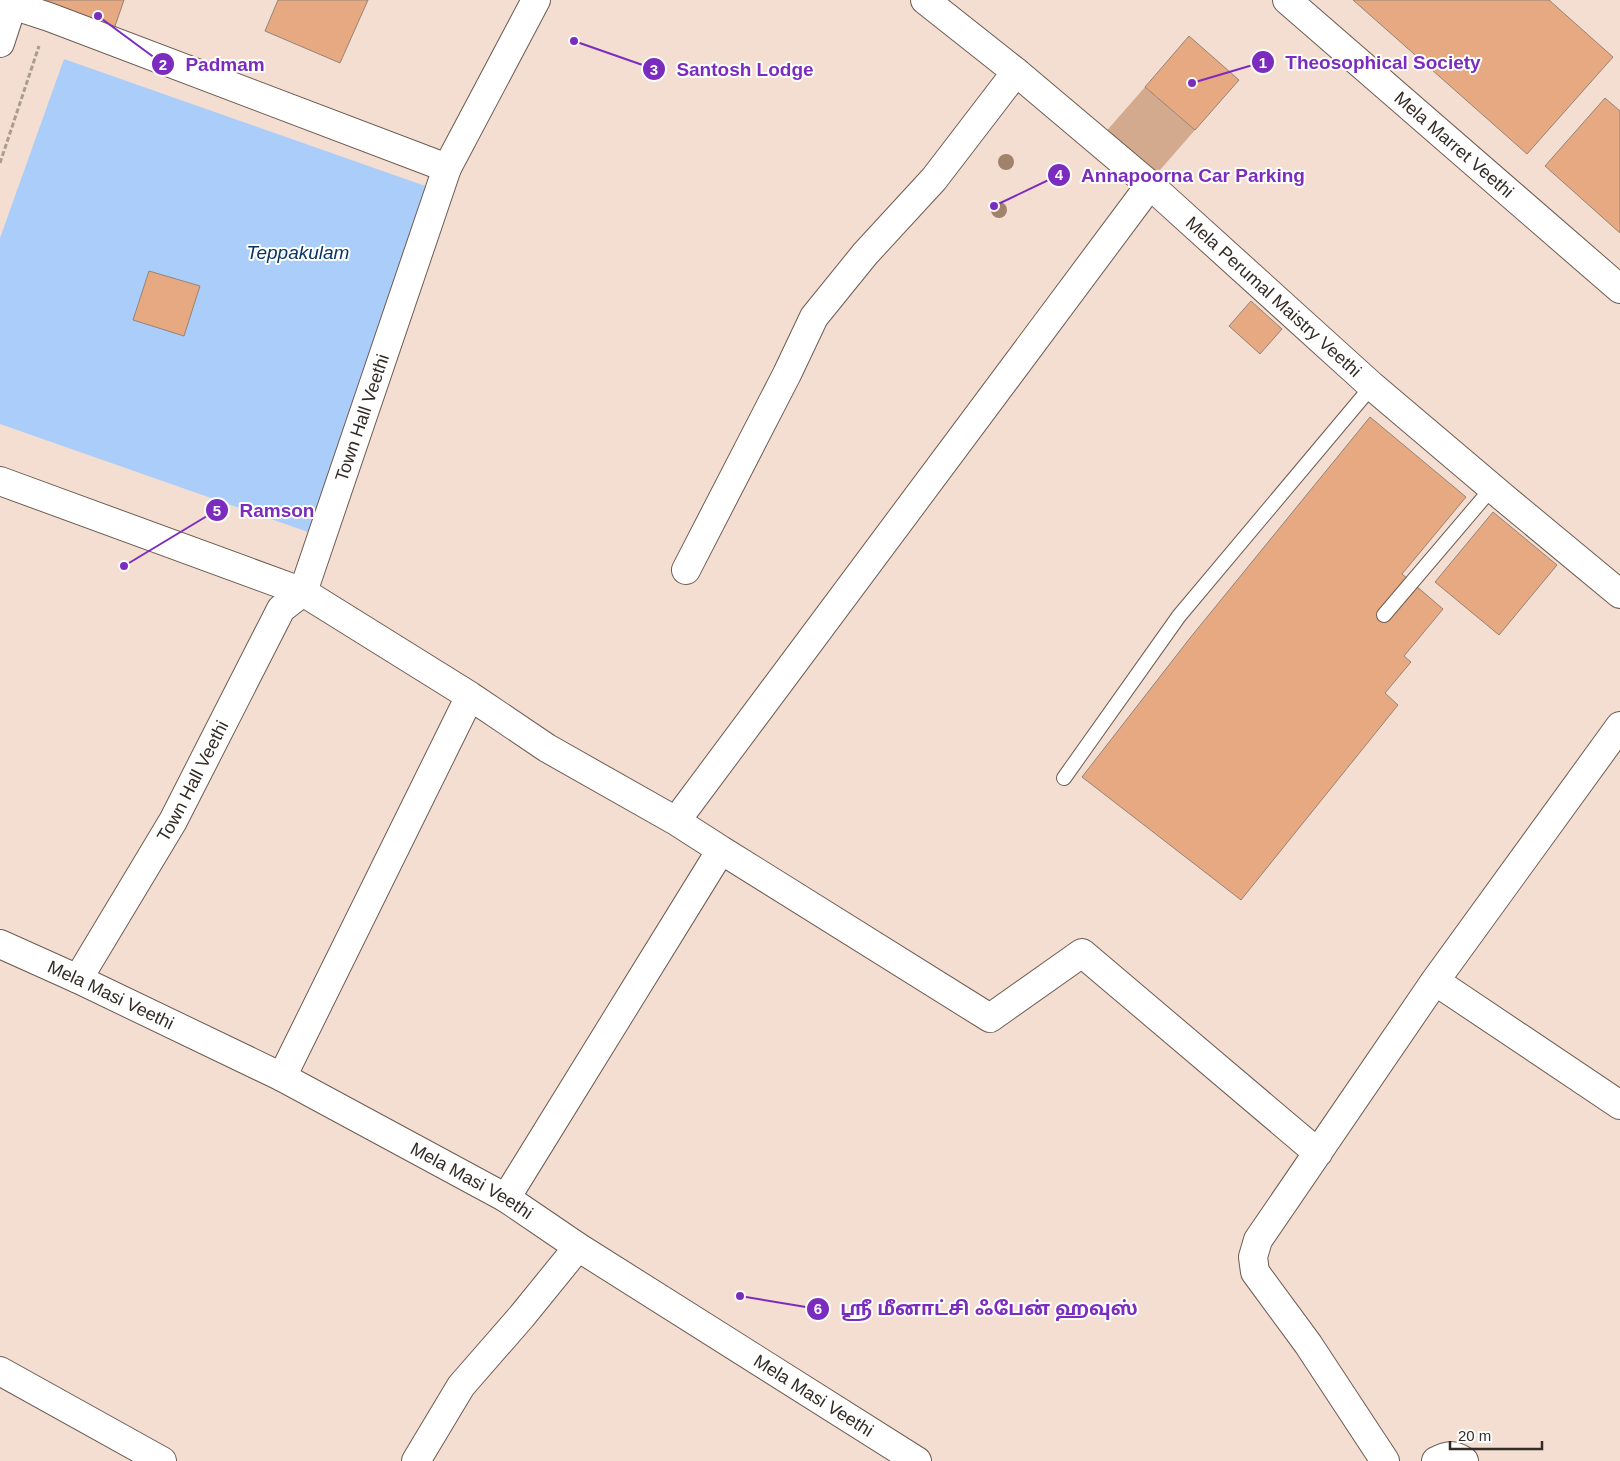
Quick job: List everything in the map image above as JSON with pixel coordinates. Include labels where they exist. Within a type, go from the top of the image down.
[{"type":"street","name":"Town Hall Veethi","points":[[78,979],[173,820],[281,609],[303,592],[447,168],[536,0]]},
{"type":"street","name":"Mela Perumal Maistry Veethi","points":[[925,0],[1016,72],[1150,185],[1372,386],[1620,594]]},
{"type":"street","name":"Mela Marret Veethi","points":[[1287,0],[1620,289]]},
{"type":"street","points":[[0,43],[9,2],[447,168]]},
{"type":"street","points":[[686,570],[788,374],[814,317],[865,254],[934,179],[1016,72]]},
{"type":"street","points":[[676,821],[1150,185]]},
{"type":"street","points":[[0,480],[303,592],[470,696],[547,748],[676,821],[990,1018],[1082,953],[1318,1153]]},
{"type":"street","points":[[282,1077],[470,696]]},
{"type":"street","points":[[1385,1461],[1308,1344],[1255,1272],[1253,1257],[1258,1240],[1435,981],[1620,726]]},
{"type":"street","points":[[506,1198],[721,850]]},
{"type":"street","name":"Mela Masi Veethi","points":[[1,946],[78,979],[282,1077],[506,1198],[578,1247],[917,1461]]},
{"type":"street","points":[[1435,981],[1620,1105]]},
{"type":"street","points":[[416,1461],[461,1386],[522,1316],[578,1247]]},
{"type":"street","points":[[0,1371],[162,1461]]},
{"type":"street","points":[[1436,1461],[1446,1456],[1456,1456],[1464,1461]]},
{"type":"lane","points":[[1064,778],[1178,616],[1372,386]]},
{"type":"lane","points":[[1384,615],[1492,488]]},
{"type":"path","points":[[0,163],[49,16]]},
{"type":"shaded area","points":[[1145,87],[1195,130],[1153,178],[1103,135]]},
{"type":"water","name":"Teppakulam","points":[[64,59],[431,188],[308,532],[0,424],[0,238]],"holes":[[[149,271],[199,286],[134,320]]]},
{"type":"building","points":[[42,0],[124,0],[114,29],[41,4]]},
{"type":"building","points":[[278,0],[368,0],[340,63],[265,31]]},
{"type":"building","points":[[1353,0],[1549,0],[1613,57],[1527,154]]},
{"type":"building","points":[[1189,36],[1239,80],[1195,130],[1145,87]]},
{"type":"building","points":[[1605,98],[1620,111],[1620,233],[1545,166]]},
{"type":"building","points":[[149,271],[200,286],[184,336],[133,320]]},
{"type":"building","points":[[1251,301],[1282,329],[1260,354],[1229,326]]},
{"type":"building","points":[[1370,417],[1466,497],[1402,574],[1443,609],[1404,656],[1411,662],[1385,693],[1398,705],[1241,900],[1082,777],[1190,638]]},
{"type":"building","points":[[1493,512],[1557,565],[1499,635],[1435,582]]},
{"type":"place","name":"Padmam","points":[[98,16]]},
{"type":"place","name":"Santosh Lodge","points":[[574,41]]},
{"type":"place","name":"Theosophical Society","points":[[1192,83]]},
{"type":"place","name":"Annapoorna Car Parking","points":[[994,206]]},
{"type":"place","name":"Ramson","points":[[124,566]]},
{"type":"place","name":"ஶ்ரீ மீனாட்சி ஃபேன் ஹவுஸ்","points":[[740,1296]]}]
